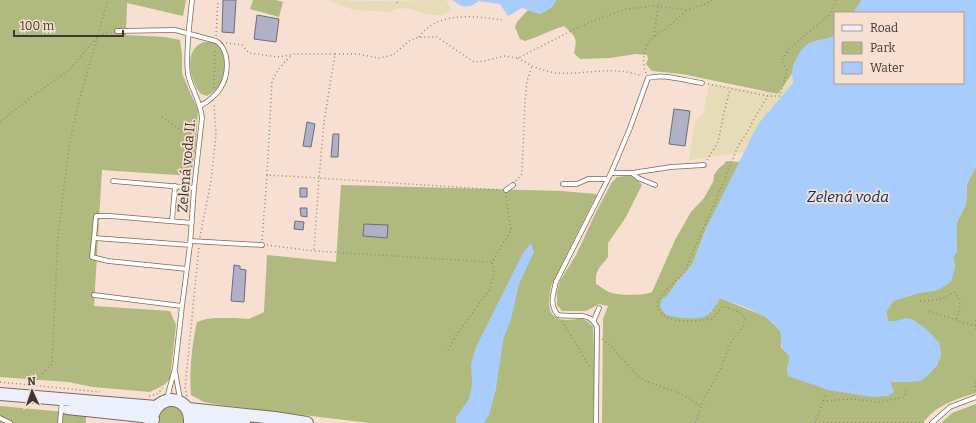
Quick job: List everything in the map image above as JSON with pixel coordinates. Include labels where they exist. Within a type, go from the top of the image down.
[{"type":"main road","points":[[0,394],[61,403]]},
{"type":"main road","points":[[0,400],[61,403],[157,412],[176,400],[187,414],[244,423]]},
{"type":"main road","points":[[187,414],[275,418],[307,423]]},
{"type":"lane","name":"Zelená voda II.","points":[[175,368],[191,243],[194,188],[202,118],[200,106],[189,76],[188,69],[192,0]]},
{"type":"lane","points":[[117,31],[175,30],[217,43],[224,51],[227,72],[222,86],[214,97],[200,106]]},
{"type":"lane","points":[[596,423],[598,388],[597,327],[594,320],[586,316],[558,315],[553,308],[552,301],[556,282],[611,173],[630,128],[648,78],[654,76],[677,78],[702,83]]},
{"type":"lane","points":[[611,173],[632,173],[670,167],[704,164]]},
{"type":"lane","points":[[632,173],[638,178],[655,185]]},
{"type":"lane","points":[[563,184],[577,184],[588,179],[608,179]]},
{"type":"lane","points":[[113,181],[194,188]]},
{"type":"lane","points":[[506,190],[513,185]]},
{"type":"lane","points":[[172,221],[175,186]]},
{"type":"lane","points":[[187,269],[108,261],[92,257],[96,216],[192,223]]},
{"type":"lane","points":[[94,238],[262,245]]},
{"type":"lane","points":[[94,295],[182,306]]},
{"type":"lane","points":[[594,320],[599,308]]},
{"type":"lane","points":[[157,412],[175,368]]},
{"type":"lane","points":[[175,368],[187,414]]},
{"type":"lane","points":[[932,423],[950,407],[975,397]]},
{"type":"lane","points":[[60,423],[61,403]]},
{"type":"lane","points":[[0,418],[10,423]]},
{"type":"path","points":[[31,385],[52,364],[56,259],[69,146],[79,102],[108,0]]},
{"type":"path","points":[[216,37],[218,0]]},
{"type":"path","points":[[654,36],[659,0]]},
{"type":"path","points":[[657,6],[687,10],[706,5],[712,0]]},
{"type":"path","points":[[702,83],[768,96],[780,96],[787,70],[782,60],[790,48],[829,15],[836,0]]},
{"type":"path","points":[[518,58],[585,24],[626,9],[654,6]]},
{"type":"path","points":[[648,78],[644,68],[644,53],[647,44],[654,36],[663,32],[687,10]]},
{"type":"path","points":[[419,37],[439,20],[467,16],[502,20]]},
{"type":"path","points":[[0,122],[30,97],[70,69],[90,44],[102,34],[117,31]]},
{"type":"path","points":[[214,88],[217,43],[242,45],[249,53],[279,57],[294,54],[357,54],[379,58],[393,55],[409,41],[419,37],[437,37],[474,62],[504,56],[518,58],[532,66],[555,73],[620,70],[648,78]]},
{"type":"path","points":[[294,54],[282,64],[276,72],[272,82],[262,245],[314,251],[492,262]]},
{"type":"path","points":[[314,251],[324,122],[335,54]]},
{"type":"path","points":[[513,185],[522,174],[525,102],[527,81],[532,66]]},
{"type":"path","points":[[704,164],[718,142],[730,89]]},
{"type":"path","points":[[695,423],[705,397],[720,370],[731,342],[743,328],[745,317],[738,312],[723,306],[712,319],[696,321],[665,318],[659,310],[658,302],[664,292],[685,272],[738,146],[768,96]]},
{"type":"path","points":[[201,235],[212,181],[216,135],[214,108]]},
{"type":"path","points":[[162,117],[183,132],[200,140]]},
{"type":"path","points":[[267,176],[506,190],[511,230],[492,262],[494,272],[490,289],[457,334],[448,350]]},
{"type":"path","points":[[185,390],[199,248]]},
{"type":"path","points":[[920,301],[946,298],[954,292],[960,300],[960,308],[956,320]]},
{"type":"path","points":[[929,311],[976,326]]},
{"type":"path","points":[[558,315],[581,351],[598,388]]},
{"type":"path","points":[[976,320],[976,329]]},
{"type":"path","points":[[598,338],[604,340],[642,380],[684,395],[702,407]]},
{"type":"path","points":[[0,382],[101,392]]},
{"type":"path","points":[[975,397],[976,382]]},
{"type":"path","points":[[147,397],[157,394],[163,388]]},
{"type":"path","points":[[823,401],[852,399],[880,402],[904,397],[906,390]]},
{"type":"path","points":[[826,394],[815,423],[932,423]]},
{"type":"green space","points":[[0,0],[186,0],[183,16],[127,3],[126,35],[165,37],[180,40],[182,73],[198,110],[196,145],[191,176],[102,170],[94,306],[170,311],[176,325],[170,379],[164,385],[150,392],[93,387],[68,382],[0,377]]},
{"type":"green space","points":[[253,0],[276,0],[283,2],[279,17],[250,9]]},
{"type":"green space","points":[[556,0],[862,0],[854,12],[834,12],[834,36],[828,39],[808,44],[802,50],[794,64],[792,74],[778,94],[682,74],[652,71],[646,64],[648,59],[647,55],[636,54],[610,58],[580,59],[574,53],[576,43],[575,37],[564,26],[525,41],[520,39],[515,27],[517,22],[528,10],[540,14],[552,7]]},
{"type":"green space","points":[[204,42],[216,44],[219,47],[222,52],[224,63],[224,74],[221,83],[207,96],[201,94],[193,81],[190,65],[193,51],[197,46]]},
{"type":"green space","points":[[726,161],[740,162],[706,229],[692,265],[676,283],[668,295],[716,305],[720,298],[764,316],[781,332],[781,347],[790,357],[787,370],[897,382],[920,381],[928,375],[937,365],[941,355],[939,342],[896,321],[888,321],[886,312],[893,301],[918,293],[938,290],[955,267],[953,257],[957,251],[957,222],[966,204],[967,184],[976,167],[976,393],[954,400],[940,407],[923,423],[602,423],[603,319],[608,306],[599,304],[586,311],[562,311],[557,305],[557,292],[560,281],[576,255],[612,182],[617,177],[635,175],[642,185],[626,217],[608,243],[608,257],[597,272],[596,284],[611,293],[623,295],[636,295],[652,292],[675,240],[691,212],[704,198],[713,182],[714,175]]},
{"type":"green space","points":[[341,185],[561,191],[597,194],[551,286],[549,298],[551,313],[555,317],[567,320],[583,319],[593,327],[595,369],[593,423],[369,423],[220,405],[204,402],[191,395],[191,358],[197,322],[216,318],[249,319],[264,312],[267,255],[336,262]]},
{"type":"green space","points":[[976,404],[976,423],[941,423],[952,413]]},
{"type":"green space","points":[[0,406],[86,414],[86,423],[0,423]]},
{"type":"green space","points":[[167,406],[177,406],[179,408],[184,416],[183,423],[159,423],[159,414]]},
{"type":"sand","points":[[328,0],[446,0],[452,10],[443,14],[435,15],[401,8],[395,9],[391,12],[353,10]]},
{"type":"sand","points":[[792,74],[793,83],[758,124],[744,152],[689,160],[695,120],[703,115],[709,84],[778,94]]},
{"type":"water","points":[[452,0],[556,0],[552,7],[540,14],[522,8],[508,16],[500,4],[479,1],[469,6],[462,6]]},
{"type":"water","name":"Zelená voda","points":[[862,0],[976,0],[976,167],[967,184],[966,204],[957,222],[957,251],[953,257],[955,267],[951,282],[938,290],[918,293],[893,301],[886,312],[888,321],[896,321],[905,318],[912,319],[924,327],[939,342],[941,355],[937,365],[920,381],[890,381],[894,392],[888,396],[873,397],[828,390],[788,376],[787,370],[790,357],[782,347],[780,331],[770,320],[744,307],[720,298],[708,315],[703,317],[687,318],[668,315],[664,313],[660,306],[662,299],[668,295],[676,283],[692,265],[706,229],[758,124],[793,83],[792,69],[799,53],[805,46],[814,41],[834,35],[834,84],[964,84],[964,12],[854,12]]},
{"type":"water","points":[[531,243],[534,252],[519,284],[511,319],[503,340],[496,389],[489,415],[484,423],[456,423],[456,417],[469,399],[472,384],[471,364],[475,349],[523,253]]},
{"type":"building","points":[[223,0],[236,0],[234,33],[222,32]]},
{"type":"building","points":[[257,15],[279,19],[276,42],[254,39]]},
{"type":"building","points":[[674,109],[690,111],[685,146],[669,144]]},
{"type":"building","points":[[307,122],[315,124],[311,147],[303,146]]},
{"type":"building","points":[[333,134],[339,134],[338,157],[331,157]]},
{"type":"building","points":[[300,188],[307,188],[307,197],[300,197]]},
{"type":"building","points":[[300,208],[307,208],[307,217],[301,216]]},
{"type":"building","points":[[295,221],[304,222],[303,230],[294,229]]},
{"type":"building","points":[[364,224],[388,225],[387,238],[363,236]]},
{"type":"building","points":[[234,265],[240,266],[240,269],[246,270],[244,302],[231,301]]}]
